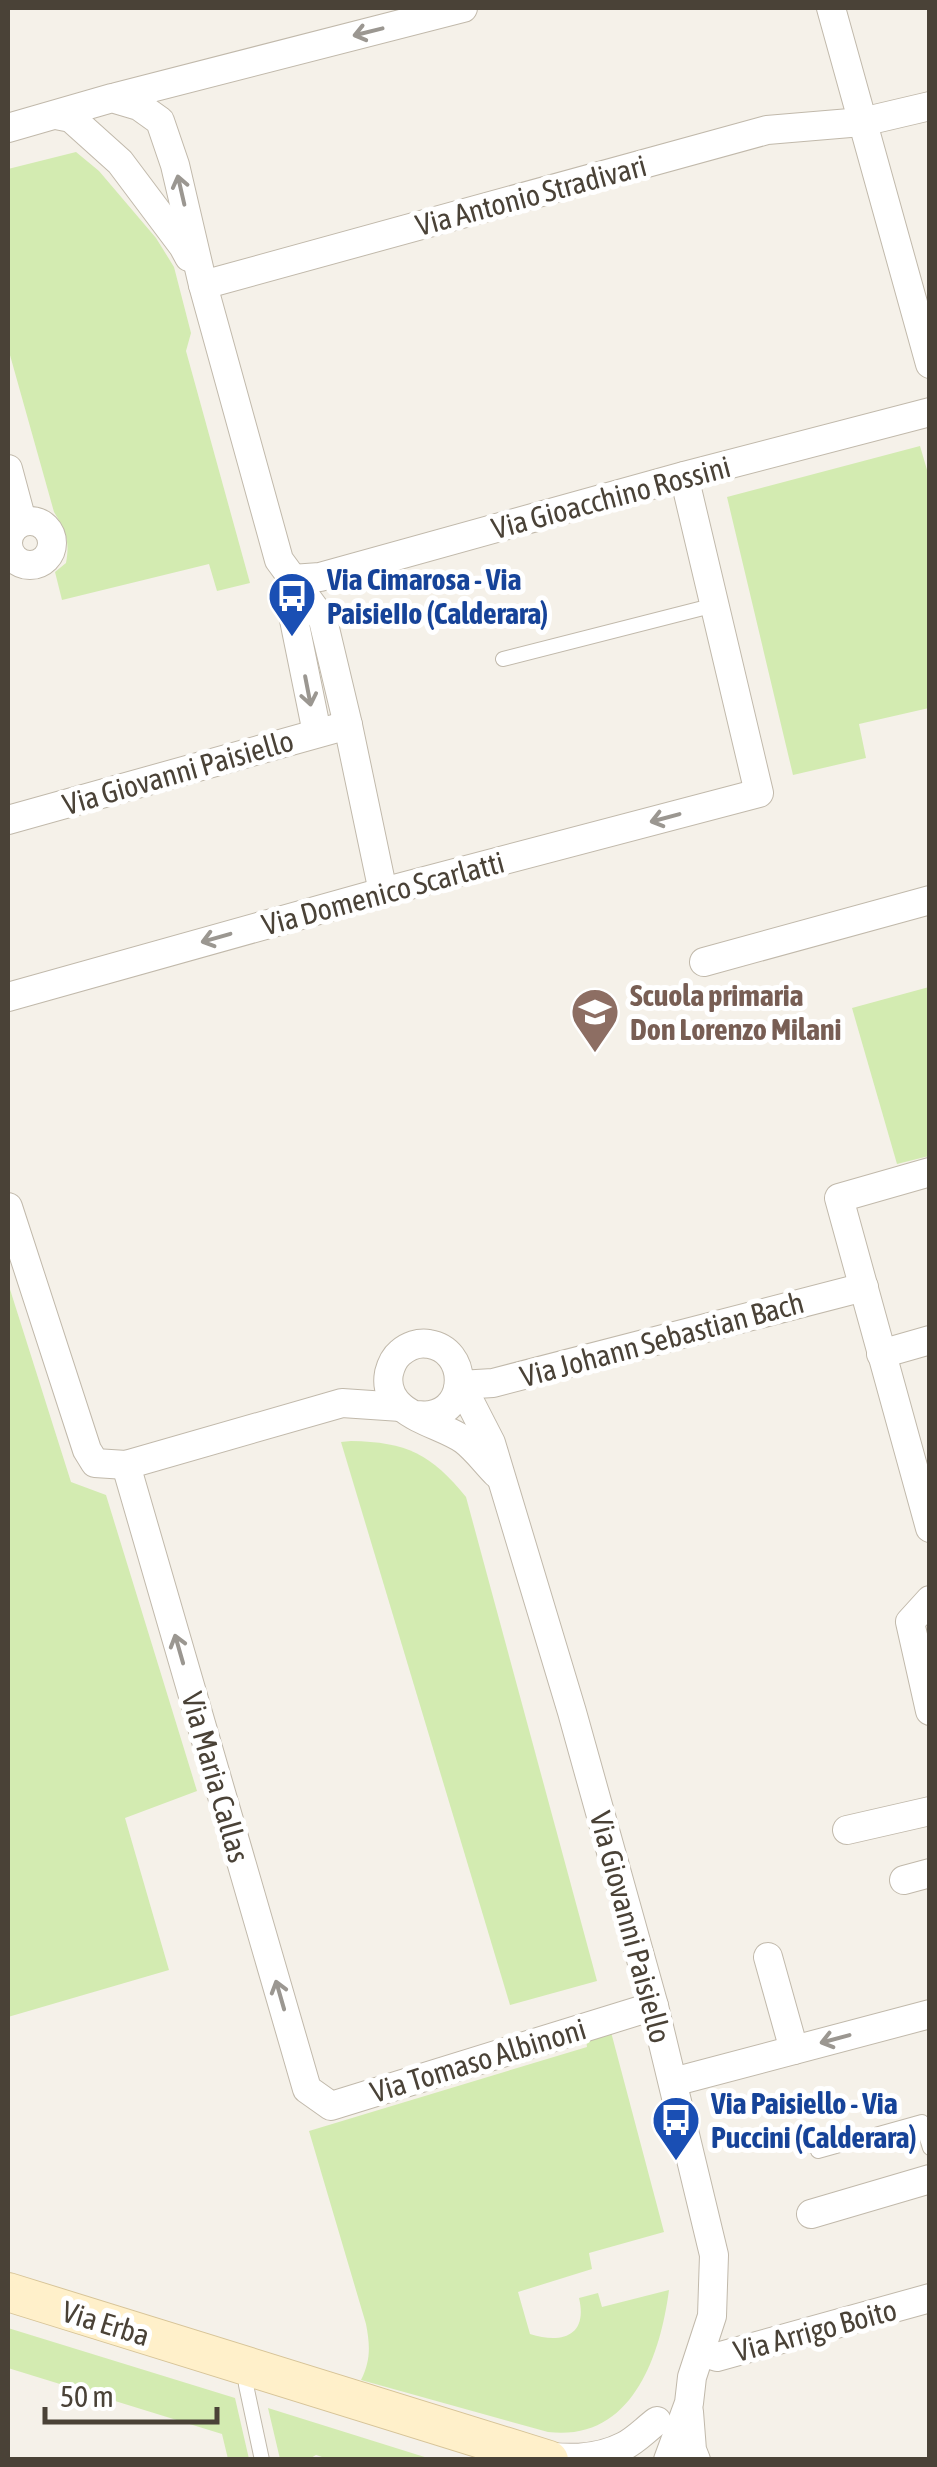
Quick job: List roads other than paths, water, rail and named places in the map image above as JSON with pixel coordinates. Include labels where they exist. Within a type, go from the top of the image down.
[{"type":"main road","name":"Via Erba","points":[[8,2292],[540,2458]]},
{"type":"street","points":[[8,128],[463,8]]},
{"type":"street","points":[[831,8],[930,364]]},
{"type":"street","points":[[112,98],[139,106],[160,122],[175,165],[203,285],[279,560],[323,620],[383,892]]},
{"type":"street","name":"Via Antonio Stradivari","points":[[203,285],[767,130],[862,122],[930,106]]},
{"type":"street","points":[[56,115],[71,118],[120,162],[183,246],[203,285]]},
{"type":"street","name":"Via Gioacchino Rossini","points":[[292,579],[320,578],[930,412]]},
{"type":"street","points":[[8,469],[22,521],[18,524]]},
{"type":"street","points":[[684,476],[715,606]]},
{"type":"street","points":[[292,579],[292,610],[317,734]]},
{"type":"street","name":"Via Domenico Scarlatti","points":[[8,997],[383,892],[760,794],[715,606]]},
{"type":"street","name":"Via Giovanni Paisiello","points":[[8,820],[348,725]]},
{"type":"street","points":[[704,962],[930,900]]},
{"type":"street","points":[[930,1172],[839,1198],[881,1354],[922,1469],[930,1528]]},
{"type":"street","points":[[8,1207],[87,1450],[95,1463],[126,1465]]},
{"type":"street","name":"Via Johann Sebastian Bach","points":[[459,1387],[492,1384],[864,1286]]},
{"type":"street","points":[[881,1354],[930,1340]]},
{"type":"street","points":[[415,1344],[429,1344],[443,1348],[453,1358],[459,1371],[459,1387],[446,1409],[431,1416],[408,1411],[391,1394],[388,1378],[392,1363],[402,1351],[415,1344]]},
{"type":"street","name":"Via Giovanni Paisiello","points":[[126,1465],[342,1403],[392,1363]]},
{"type":"street","name":"Via Giovanni Paisiello","points":[[459,1387],[472,1404],[503,1481],[572,1712],[673,2082],[714,2255],[712,2316],[694,2377]]},
{"type":"street","name":"Via Giovanni Paisiello","points":[[342,1403],[408,1411],[464,1440],[503,1481]]},
{"type":"street","name":"Via Maria Callas","points":[[126,1465],[307,2089]]},
{"type":"street","points":[[930,1600],[910,1622],[930,1712]]},
{"type":"street","points":[[847,1830],[930,1811]]},
{"type":"street","points":[[768,1957],[794,2050]]},
{"type":"street","name":"Via Tomaso Albinoni","points":[[307,2089],[331,2106],[654,2006]]},
{"type":"street","points":[[673,2082],[930,2014]]},
{"type":"street","points":[[812,2214],[930,2179]]},
{"type":"street","name":"Via Arrigo Boito","points":[[694,2377],[717,2356],[930,2298]]},
{"type":"street","points":[[640,2460],[657,2421],[694,2377]]},
{"type":"street","points":[[668,2460],[694,2377]]},
{"type":"street","points":[[694,2377],[692,2450],[696,2460]]},
{"type":"street","points":[[540,2458],[601,2455],[625,2446],[657,2421]]},
{"type":"lane","points":[[502,659],[715,606]]},
{"type":"lane","points":[[818,2152],[922,2122],[930,2148]]},
{"type":"lane","points":[[245,2366],[262,2460]]},
{"type":"place","name":"Via Cimarosa - Via PaisieIIo (Calderara)","points":[[292,638]]},
{"type":"place","name":"Scuola primaria Don Lorenzo Milani","points":[[595,1054]]},
{"type":"place","name":"Via Paisiello - Via Puccini (Calderara)","points":[[676,2162]]}]
